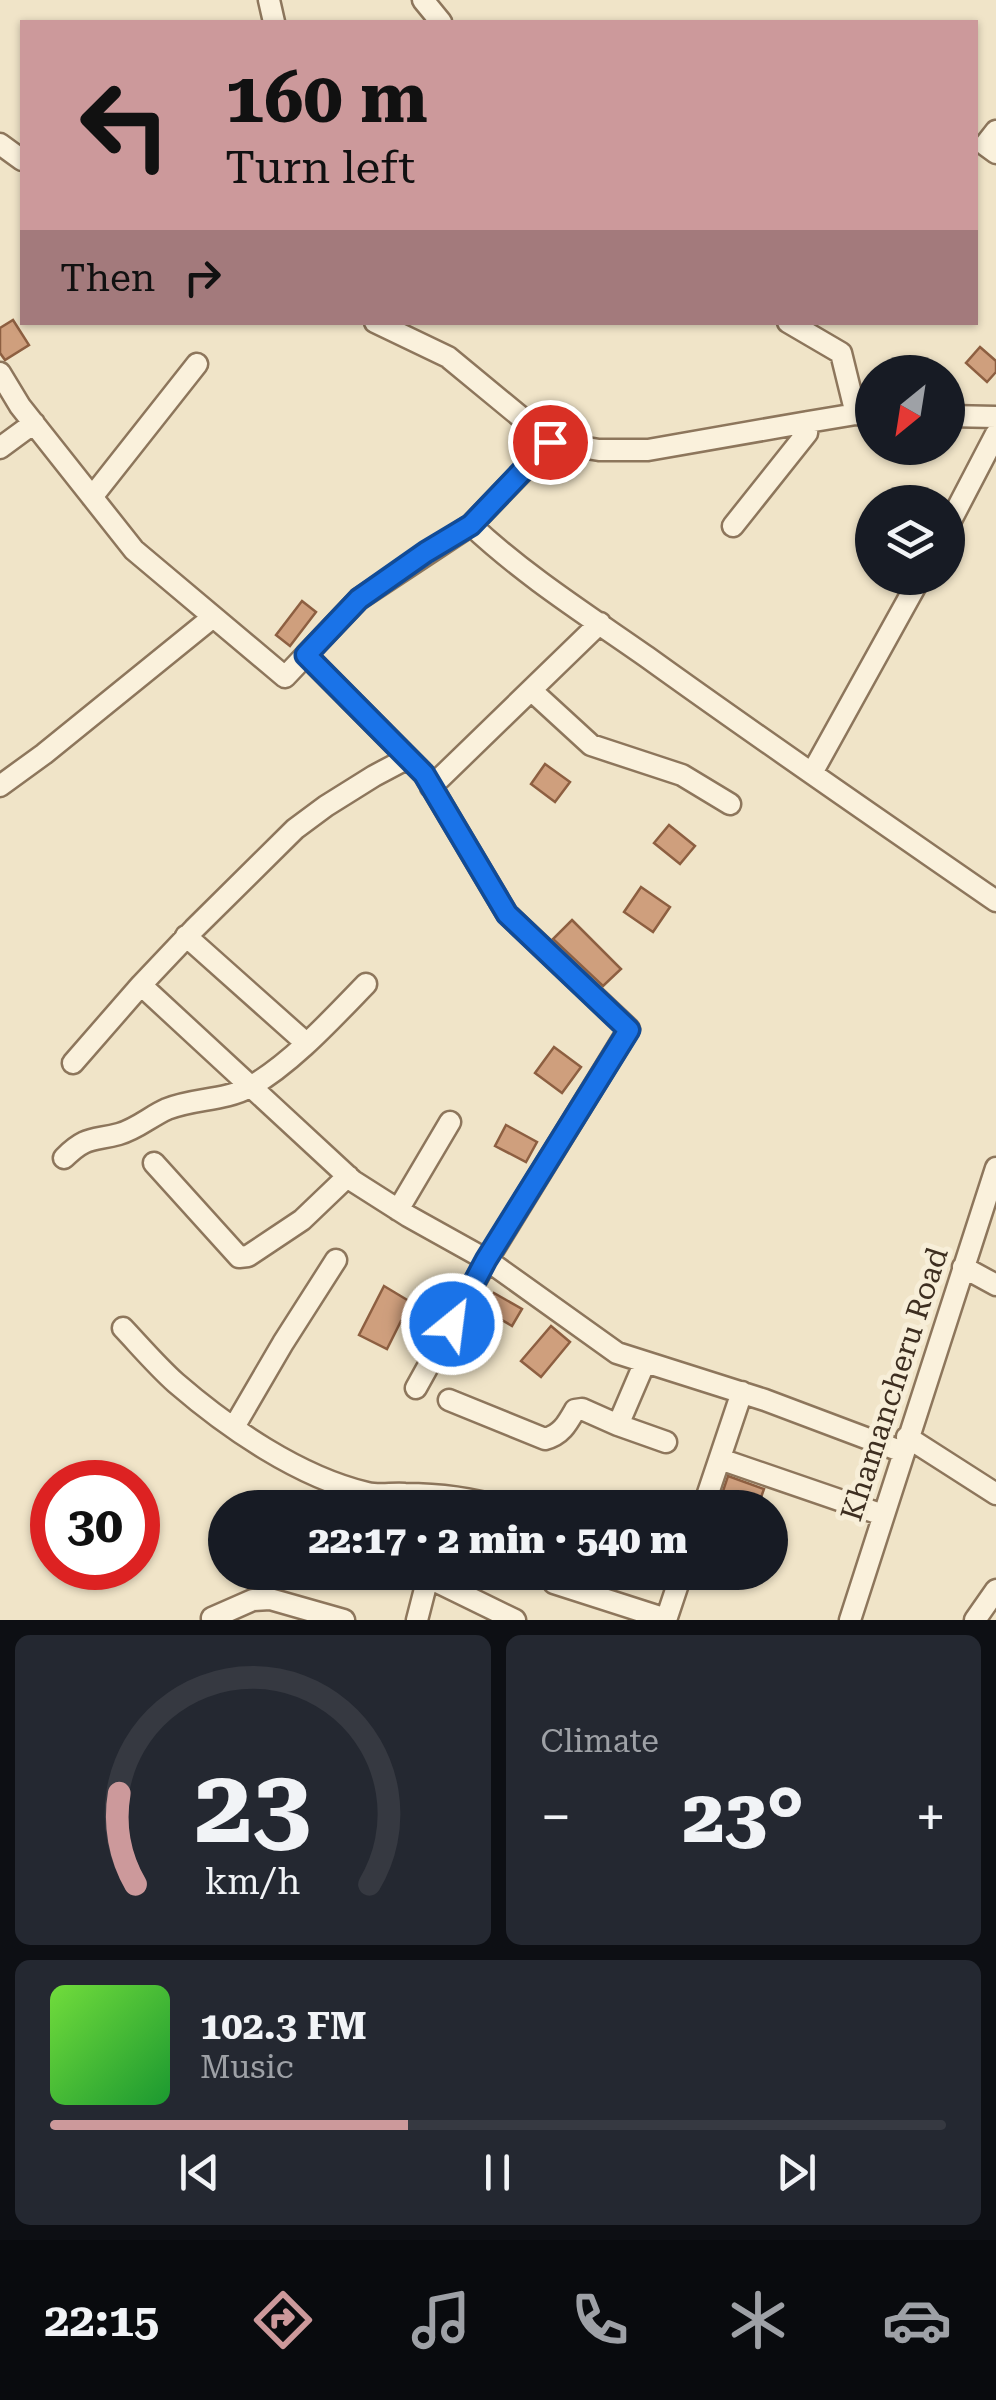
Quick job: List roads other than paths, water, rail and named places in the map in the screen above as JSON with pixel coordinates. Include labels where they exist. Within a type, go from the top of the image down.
[{"type":"street","points":[[423,0],[438,20]]},
{"type":"street","points":[[381,325],[448,357],[550,442],[600,450],[648,450],[855,415]]},
{"type":"street","points":[[793,325],[841,353],[855,390]]},
{"type":"street","points":[[92,497],[197,364]]},
{"type":"street","points":[[0,373],[20,406],[134,550],[285,678],[359,599],[471,525],[550,442]]},
{"type":"street","points":[[965,417],[996,418]]},
{"type":"street","points":[[733,526],[807,432],[808,422]]},
{"type":"street","points":[[0,448],[34,423]]},
{"type":"street","points":[[965,493],[996,434]]},
{"type":"street","points":[[471,525],[497,550],[996,900]]},
{"type":"street","points":[[812,774],[911,595]]},
{"type":"street","points":[[0,786],[214,617]]},
{"type":"street","points":[[431,787],[600,623]]},
{"type":"street","points":[[306,655],[424,774],[507,914],[629,1030],[486,1260],[416,1388]]},
{"type":"street","points":[[531,690],[591,746],[682,775],[730,804]]},
{"type":"street","points":[[73,1063],[186,936],[297,828],[408,758]]},
{"type":"street","points":[[186,936],[306,1044]]},
{"type":"street","points":[[64,1158],[84,1141],[120,1134],[166,1109],[249,1087],[306,1044],[366,984]]},
{"type":"street","points":[[142,986],[348,1176],[398,1210],[486,1260],[617,1353],[905,1444],[996,1494]]},
{"type":"street","points":[[398,1210],[450,1122]]},
{"type":"street","points":[[154,1163],[239,1257],[248,1256],[302,1220],[348,1176]]},
{"type":"street","name":"Khamancheru Road","points":[[850,1620],[996,1168]]},
{"type":"street","points":[[234,1427],[336,1260]]},
{"type":"street","points":[[963,1267],[996,1285]]},
{"type":"street","points":[[122,1328],[174,1382],[234,1427],[319,1476],[358,1490]]},
{"type":"street","points":[[618,1425],[645,1362]]},
{"type":"street","points":[[710,1490],[742,1392]]},
{"type":"street","points":[[450,1400],[544,1439],[561,1432],[575,1410],[582,1410],[666,1442]]},
{"type":"street","points":[[720,1459],[883,1514]]},
{"type":"street","points":[[417,1620],[425,1590]]},
{"type":"street","points":[[457,1590],[516,1620]]},
{"type":"street","points":[[575,1590],[666,1620],[676,1590]]},
{"type":"street","points":[[975,1620],[996,1590]]},
{"type":"street","points":[[212,1618],[253,1600],[270,1598],[344,1620]]}]
